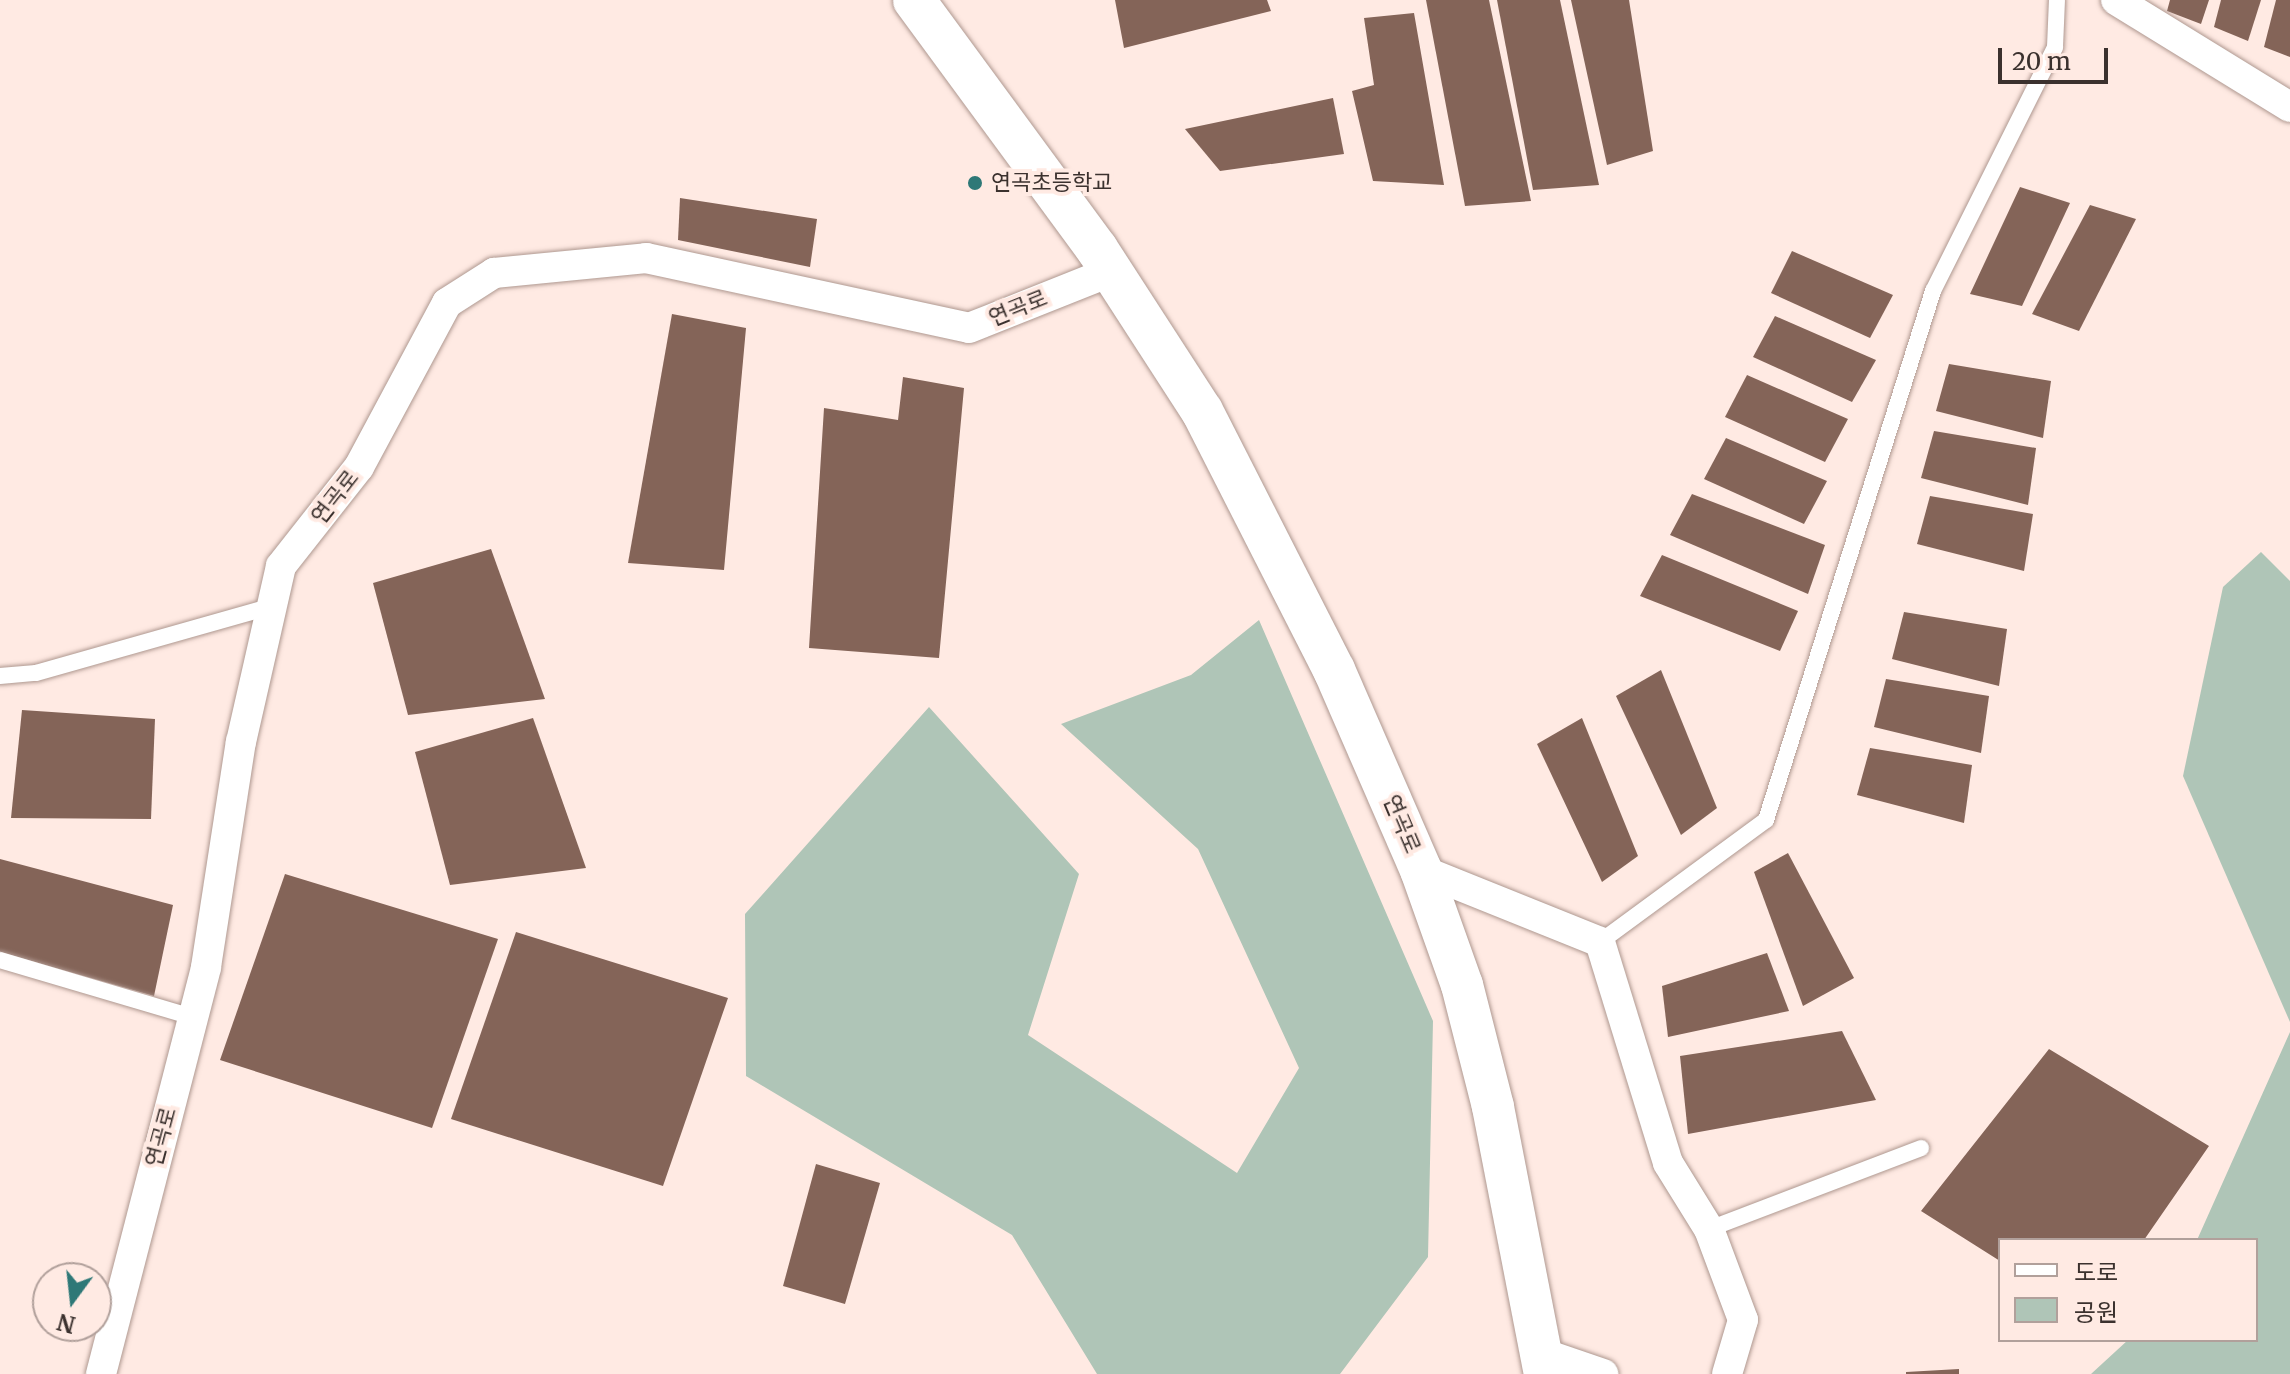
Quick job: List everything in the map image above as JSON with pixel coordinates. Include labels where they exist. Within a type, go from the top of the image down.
[{"type":"street","points":[[2116,0],[2290,107]]},
{"type":"street","name":"연곡로","points":[[918,1],[1112,271],[1202,411],[1334,670],[1421,870],[1462,985],[1493,1107],[1544,1363]]},
{"type":"street","name":"연곡로","points":[[101,1374],[206,967],[241,742],[281,566],[359,467],[447,303],[494,273],[646,258],[969,328],[1112,271]]},
{"type":"street","name":"연곡로","points":[[1421,870],[1600,942]]},
{"type":"street","points":[[1600,942],[1668,1163],[1709,1229],[1743,1320],[1727,1374]]},
{"type":"street","points":[[1544,1363],[1603,1374]]},
{"type":"lane","points":[[1600,942],[1766,820],[1933,291],[2055,47],[2057,0]]},
{"type":"lane","points":[[0,676],[36,673],[272,606]]},
{"type":"lane","points":[[0,960],[193,1017]]},
{"type":"lane","points":[[1709,1229],[1921,1148]]},
{"type":"green space","points":[[2261,552],[2290,581],[2290,1022],[2183,776],[2223,587]]},
{"type":"green space","points":[[1259,620],[1433,1021],[1428,1257],[1340,1374],[1097,1374],[1012,1235],[746,1076],[745,914],[929,707],[1079,874],[1028,1035],[1237,1173],[1299,1068],[1198,849],[1061,724],[1191,675]]},
{"type":"green space","points":[[2290,1032],[2290,1374],[2091,1374],[2126,1342],[2258,1342],[2258,1238],[2198,1238]]},
{"type":"building","points":[[1115,0],[1267,0],[1271,11],[1124,48]]},
{"type":"building","points":[[1426,0],[1489,0],[1531,201],[1465,206]]},
{"type":"building","points":[[1497,0],[1560,0],[1599,185],[1533,190]]},
{"type":"building","points":[[1571,0],[1629,0],[1653,151],[1607,165]]},
{"type":"building","points":[[2170,0],[2209,0],[2201,24],[2167,11]]},
{"type":"building","points":[[2221,0],[2261,0],[2248,41],[2214,27]]},
{"type":"building","points":[[2276,0],[2290,0],[2290,57],[2264,47]]},
{"type":"building","points":[[1414,13],[1444,185],[1373,181],[1352,91],[1374,85],[1364,18]]},
{"type":"building","points":[[1333,98],[1344,154],[1220,171],[1185,129]]},
{"type":"building","points":[[2020,187],[2070,203],[2022,306],[1970,294]]},
{"type":"building","points":[[680,198],[817,219],[810,267],[678,240]]},
{"type":"building","points":[[2090,205],[2136,219],[2079,331],[2032,314]]},
{"type":"building","points":[[1792,251],[1893,295],[1870,338],[1771,293]]},
{"type":"building","points":[[672,314],[746,328],[724,570],[628,563]]},
{"type":"building","points":[[1775,316],[1876,360],[1852,402],[1753,357]]},
{"type":"building","points":[[1949,364],[2051,381],[2043,438],[1936,411]]},
{"type":"building","points":[[1747,375],[1848,419],[1825,462],[1725,417]]},
{"type":"building","points":[[903,377],[964,388],[939,658],[809,648],[824,408],[898,420]]},
{"type":"building","points":[[1934,431],[2036,448],[2028,505],[1921,478]]},
{"type":"building","points":[[1726,438],[1827,481],[1804,524],[1704,479]]},
{"type":"building","points":[[1692,494],[1825,545],[1808,594],[1670,535]]},
{"type":"building","points":[[1930,496],[2033,514],[2024,571],[1917,544]]},
{"type":"building","points":[[491,549],[545,699],[408,715],[373,583]]},
{"type":"building","points":[[1662,555],[1798,611],[1780,651],[1640,596]]},
{"type":"building","points":[[1904,612],[2007,629],[1999,686],[1892,659]]},
{"type":"building","points":[[1661,670],[1717,808],[1681,835],[1616,696]]},
{"type":"building","points":[[1886,679],[1989,696],[1981,753],[1874,727]]},
{"type":"building","points":[[22,710],[155,719],[151,819],[11,818]]},
{"type":"building","points":[[533,718],[586,868],[450,885],[415,752]]},
{"type":"building","points":[[1582,718],[1638,856],[1602,882],[1537,744]]},
{"type":"building","points":[[1870,748],[1972,765],[1964,823],[1857,795]]},
{"type":"building","points":[[1788,853],[1854,978],[1803,1006],[1754,872]]},
{"type":"building","points":[[0,859],[173,905],[154,996],[0,952]]},
{"type":"building","points":[[285,874],[498,939],[432,1128],[220,1060]]},
{"type":"building","points":[[516,932],[728,998],[663,1186],[451,1119]]},
{"type":"building","points":[[1767,953],[1789,1011],[1668,1037],[1662,986]]},
{"type":"building","points":[[1842,1031],[1876,1100],[1688,1134],[1680,1056]]},
{"type":"building","points":[[2049,1049],[2209,1146],[2145,1238],[1998,1238],[1998,1260],[1921,1211]]},
{"type":"building","points":[[816,1164],[880,1183],[845,1304],[783,1286]]},
{"type":"building","points":[[1959,1369],[1959,1374],[1906,1374],[1906,1372]]},
{"type":"place","name":"연곡초등학교","points":[[975,183]]}]
